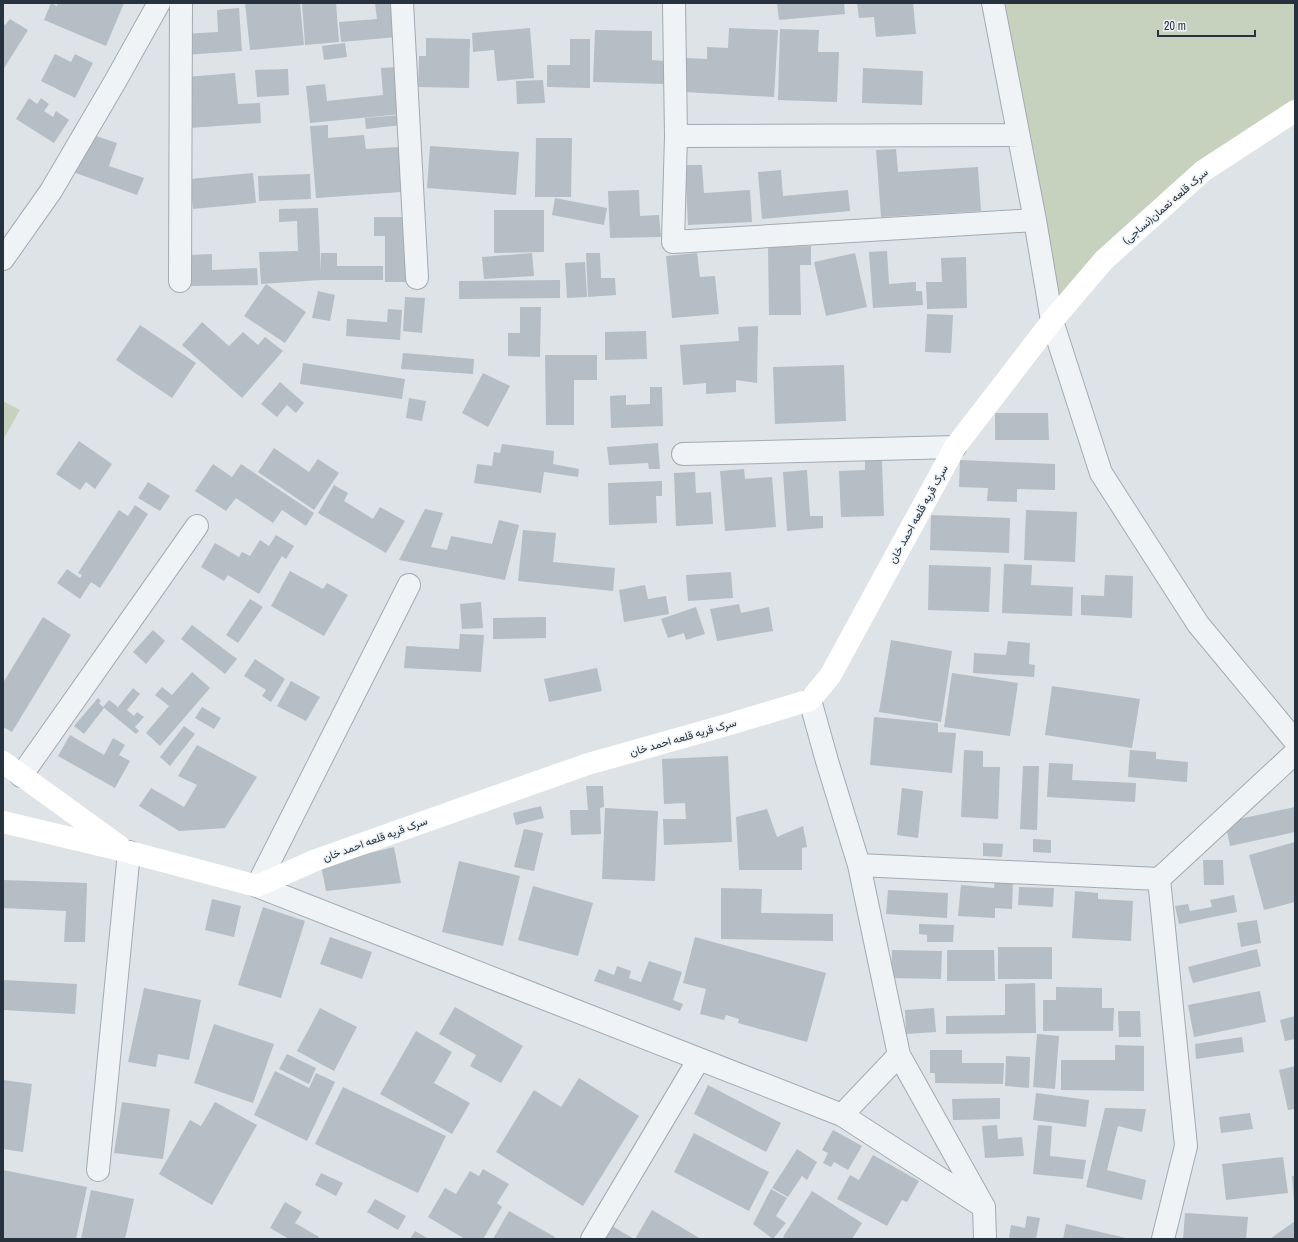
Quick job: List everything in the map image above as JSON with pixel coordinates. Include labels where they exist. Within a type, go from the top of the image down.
[{"type":"street","points":[[3,259],[51,191],[160,3]]},
{"type":"street","points":[[180,281],[181,3]]},
{"type":"street","points":[[402,3],[417,278]]},
{"type":"street","points":[[674,3],[676,136],[673,242],[1035,220]]},
{"type":"street","points":[[993,3],[1035,220],[1052,321],[1101,473],[1198,624],[1295,741]]},
{"type":"street","name":"سرک قلعه نعمان(نساجی)","points":[[1052,321],[1104,260],[1202,171],[1295,111]]},
{"type":"street","points":[[676,136],[1018,136]]},
{"type":"street","name":"سرک قریه قلعه احمد خان","points":[[257,886],[316,860],[588,764],[810,700],[830,676],[955,447],[1052,321]]},
{"type":"street","points":[[683,454],[955,447]]},
{"type":"street","points":[[22,776],[197,526]]},
{"type":"street","points":[[257,886],[409,585]]},
{"type":"street","points":[[810,700],[859,865],[899,1055],[984,1206],[985,1239]]},
{"type":"street","points":[[859,865],[1159,879],[1295,753]]},
{"type":"street","points":[[3,762],[128,852]]},
{"type":"street","points":[[3,822],[128,852],[257,886],[699,1059],[842,1115],[984,1206]]},
{"type":"street","points":[[98,1170],[128,852]]},
{"type":"street","points":[[1159,879],[1186,1146],[1163,1239]]},
{"type":"street","points":[[842,1115],[899,1055]]},
{"type":"street","points":[[592,1239],[699,1059]]},
{"type":"green space","points":[[993,3],[1295,3],[1295,111],[1203,171],[1052,321]]},
{"type":"green space","points":[[3,401],[20,410],[4,438],[3,437]]},
{"type":"building","points":[[51,3],[57,6],[58,3],[124,3],[106,46],[44,20]]},
{"type":"building","points":[[245,3],[300,3],[304,45],[250,50]]},
{"type":"building","points":[[302,3],[336,3],[339,42],[305,45]]},
{"type":"building","points":[[375,3],[395,3],[398,37],[341,42],[339,22],[377,19]]},
{"type":"building","points":[[777,3],[844,3],[845,14],[779,20]]},
{"type":"building","points":[[857,3],[913,3],[916,34],[876,37],[874,17],[859,18]]},
{"type":"building","points":[[239,8],[242,51],[184,55],[183,34],[218,32],[217,10]]},
{"type":"building","points":[[10,19],[28,30],[3,70],[3,24],[5,25]]},
{"type":"building","points":[[530,28],[534,78],[497,81],[494,50],[473,52],[472,33]]},
{"type":"building","points":[[729,28],[778,30],[774,97],[684,92],[686,58],[707,59],[707,47],[728,48]]},
{"type":"building","points":[[780,29],[819,30],[818,52],[839,52],[837,102],[778,100]]},
{"type":"building","points":[[595,30],[652,31],[652,60],[664,61],[664,84],[593,82]]},
{"type":"building","points":[[426,38],[470,39],[469,88],[418,87],[419,56],[426,56]]},
{"type":"building","points":[[570,39],[590,39],[590,88],[547,87],[547,65],[570,65]]},
{"type":"building","points":[[345,43],[347,57],[324,60],[322,46]]},
{"type":"building","points":[[55,54],[71,62],[75,54],[93,63],[75,98],[41,81]]},
{"type":"building","points":[[398,67],[402,114],[310,123],[306,86],[325,84],[327,101],[383,95],[381,68]]},
{"type":"building","points":[[863,68],[923,71],[922,105],[862,103]]},
{"type":"building","points":[[288,69],[289,95],[257,97],[255,70]]},
{"type":"building","points":[[235,73],[238,104],[260,103],[261,123],[189,128],[186,77]]},
{"type":"building","points":[[543,80],[545,103],[517,104],[516,81]]},
{"type":"building","points":[[29,98],[37,104],[41,98],[49,104],[44,111],[53,117],[56,111],[69,120],[54,143],[16,119]]},
{"type":"building","points":[[401,115],[402,125],[366,129],[365,118]]},
{"type":"building","points":[[328,125],[328,138],[364,135],[366,149],[399,147],[402,192],[316,198],[310,126]]},
{"type":"building","points":[[87,133],[117,143],[109,166],[144,178],[137,195],[73,172]]},
{"type":"building","points":[[536,138],[572,138],[571,197],[535,197]]},
{"type":"building","points":[[430,146],[519,152],[516,195],[427,188]]},
{"type":"building","points":[[896,149],[898,172],[978,167],[981,211],[881,217],[876,150]]},
{"type":"building","points":[[685,165],[702,165],[704,193],[750,190],[752,222],[688,225]]},
{"type":"building","points":[[781,170],[783,196],[848,190],[850,211],[762,219],[758,172]]},
{"type":"building","points":[[253,173],[256,203],[193,209],[190,179]]},
{"type":"building","points":[[310,174],[311,199],[259,201],[258,176]]},
{"type":"building","points":[[639,190],[640,216],[659,215],[661,237],[610,238],[608,191]]},
{"type":"building","points":[[555,198],[607,208],[604,225],[552,215]]},
{"type":"building","points":[[318,208],[321,274],[321,253],[337,253],[337,266],[383,266],[383,280],[321,280],[261,284],[259,252],[298,251],[297,221],[279,222],[279,209]]},
{"type":"building","points":[[494,210],[544,210],[544,252],[494,253]]},
{"type":"building","points":[[374,217],[405,217],[406,282],[385,282],[385,236],[374,236]]},
{"type":"building","points":[[811,246],[811,265],[800,265],[801,315],[769,315],[768,247]]},
{"type":"building","points":[[887,251],[889,284],[916,282],[916,291],[922,291],[923,305],[873,308],[869,252]]},
{"type":"building","points":[[532,253],[534,276],[484,279],[482,257]]},
{"type":"building","points":[[586,253],[600,253],[601,278],[615,278],[616,295],[588,297]]},
{"type":"building","points":[[697,253],[700,277],[715,276],[719,314],[672,318],[666,256]]},
{"type":"building","points":[[855,253],[867,307],[826,316],[814,262]]},
{"type":"building","points":[[212,254],[212,270],[257,268],[258,285],[190,286],[189,255]]},
{"type":"building","points":[[966,257],[967,308],[927,309],[926,282],[942,282],[941,258]]},
{"type":"building","points":[[585,262],[587,297],[567,298],[565,263]]},
{"type":"building","points":[[560,280],[560,298],[459,299],[459,281]]},
{"type":"building","points":[[266,284],[306,312],[285,343],[244,316]]},
{"type":"building","points":[[318,291],[335,295],[330,321],[312,318]]},
{"type":"building","points":[[405,297],[425,298],[422,333],[403,331]]},
{"type":"building","points":[[520,307],[541,307],[540,357],[508,356],[508,333],[520,333]]},
{"type":"building","points":[[388,309],[402,310],[400,340],[346,336],[347,319],[387,322]]},
{"type":"building","points":[[927,314],[953,315],[951,353],[925,352]]},
{"type":"building","points":[[202,322],[229,346],[243,332],[258,345],[265,337],[283,351],[242,398],[182,345]]},
{"type":"building","points":[[140,325],[196,363],[172,398],[116,360]]},
{"type":"building","points":[[758,326],[757,383],[736,380],[736,392],[706,394],[706,383],[683,385],[680,345],[739,341],[738,327]]},
{"type":"building","points":[[646,331],[647,359],[605,360],[605,332]]},
{"type":"building","points":[[403,353],[474,359],[473,374],[401,369]]},
{"type":"building","points":[[545,355],[597,355],[597,380],[574,380],[574,425],[546,425]]},
{"type":"building","points":[[303,363],[405,379],[402,399],[300,384]]},
{"type":"building","points":[[844,365],[846,421],[775,424],[773,367]]},
{"type":"building","points":[[483,373],[510,386],[488,427],[462,413]]},
{"type":"building","points":[[280,382],[304,403],[296,413],[287,405],[277,417],[261,404]]},
{"type":"building","points":[[650,387],[662,387],[663,426],[611,428],[610,396],[626,395],[626,405],[650,404]]},
{"type":"building","points":[[409,398],[426,401],[422,421],[406,418]]},
{"type":"building","points":[[995,413],[1048,413],[1049,440],[995,440]]},
{"type":"building","points":[[79,441],[112,464],[95,489],[86,482],[80,490],[56,474]]},
{"type":"building","points":[[658,443],[660,469],[649,469],[648,463],[609,465],[607,447]]},
{"type":"building","points":[[502,444],[554,451],[553,464],[579,469],[578,477],[544,472],[541,493],[474,483],[477,464],[492,466],[494,452],[500,453]]},
{"type":"building","points":[[274,448],[309,472],[318,459],[339,473],[314,510],[258,472]]},
{"type":"building","points":[[960,460],[1055,464],[1055,490],[1017,489],[1017,502],[987,501],[988,488],[959,487]]},
{"type":"building","points":[[865,461],[882,461],[884,516],[841,517],[839,471],[865,470]]},
{"type":"building","points":[[213,464],[232,477],[241,464],[314,513],[306,526],[282,510],[273,523],[236,498],[226,511],[195,491]]},
{"type":"building","points":[[744,469],[745,479],[772,477],[776,527],[725,531],[720,471]]},
{"type":"building","points":[[807,470],[810,516],[823,516],[823,528],[787,531],[783,472]]},
{"type":"building","points":[[695,472],[696,493],[711,492],[713,524],[676,526],[674,473]]},
{"type":"building","points":[[662,481],[662,496],[656,496],[657,523],[609,525],[608,483]]},
{"type":"building","points":[[148,482],[170,496],[160,511],[138,498]]},
{"type":"building","points":[[334,485],[348,493],[344,501],[373,519],[380,507],[405,521],[386,553],[318,513]]},
{"type":"building","points":[[135,505],[148,514],[100,588],[91,582],[80,599],[57,583],[67,569],[80,578],[82,575],[78,573],[119,510],[128,516]]},
{"type":"building","points":[[425,509],[443,513],[431,547],[447,550],[451,536],[492,544],[499,520],[519,525],[505,580],[399,560]]},
{"type":"building","points":[[1026,510],[1077,512],[1075,562],[1024,560]]},
{"type":"building","points":[[931,515],[1010,518],[1009,553],[930,550]]},
{"type":"building","points":[[523,530],[556,533],[553,562],[615,568],[613,591],[518,581]]},
{"type":"building","points":[[276,535],[294,546],[286,559],[282,556],[259,594],[228,575],[224,581],[201,567],[215,543],[239,557],[242,552],[250,556],[260,540],[269,546]]},
{"type":"building","points":[[1004,564],[1032,565],[1031,585],[1073,587],[1072,616],[1002,613]]},
{"type":"building","points":[[929,565],[991,567],[989,612],[928,610]]},
{"type":"building","points":[[290,571],[323,589],[327,583],[348,595],[324,636],[271,606]]},
{"type":"building","points":[[731,572],[733,598],[688,601],[686,575]]},
{"type":"building","points":[[1105,575],[1133,576],[1132,618],[1081,615],[1081,595],[1104,596]]},
{"type":"building","points":[[645,585],[648,599],[666,596],[669,614],[624,622],[619,590]]},
{"type":"building","points":[[250,599],[263,607],[238,643],[226,635]]},
{"type":"building","points":[[481,602],[483,628],[462,629],[460,604]]},
{"type":"building","points":[[739,604],[741,613],[769,607],[773,631],[717,641],[710,609]]},
{"type":"building","points":[[696,607],[705,634],[686,640],[684,633],[668,638],[661,619]]},
{"type":"building","points":[[43,617],[71,635],[12,732],[3,727],[3,683]]},
{"type":"building","points":[[546,617],[546,638],[493,639],[493,618]]},
{"type":"building","points":[[192,625],[237,659],[225,674],[181,639]]},
{"type":"building","points":[[153,630],[165,641],[146,664],[133,652]]},
{"type":"building","points":[[460,634],[484,635],[481,672],[404,668],[406,646],[459,649]]},
{"type":"building","points":[[891,640],[952,651],[941,722],[879,712]]},
{"type":"building","points":[[1008,641],[1030,643],[1029,664],[1035,665],[1034,677],[973,673],[974,653],[1006,655]]},
{"type":"building","points":[[255,659],[285,679],[271,702],[262,696],[266,690],[244,676]]},
{"type":"building","points":[[597,668],[602,691],[549,702],[544,679]]},
{"type":"building","points":[[192,672],[210,688],[160,746],[146,733],[169,706],[155,695],[162,687],[172,695]]},
{"type":"building","points":[[952,673],[1018,683],[1010,736],[944,727]]},
{"type":"building","points":[[291,681],[320,697],[306,721],[277,706]]},
{"type":"building","points":[[1052,686],[1140,699],[1132,748],[1045,735]]},
{"type":"building","points":[[133,688],[140,694],[127,710],[134,716],[137,712],[144,717],[135,727],[139,731],[136,734],[104,708],[84,734],[74,726],[98,698],[101,701],[99,703],[103,707],[109,700],[118,707]]},
{"type":"building","points":[[202,707],[221,718],[214,729],[195,718]]},
{"type":"building","points":[[874,717],[938,723],[938,732],[956,733],[952,773],[870,765]]},
{"type":"building","points":[[184,726],[195,734],[170,766],[160,757]]},
{"type":"building","points":[[70,735],[104,755],[113,738],[125,745],[119,755],[130,761],[115,788],[58,756]]},
{"type":"building","points":[[197,745],[257,777],[225,828],[179,831],[139,806],[151,788],[184,807],[197,785],[178,776]]},
{"type":"building","points":[[964,750],[983,751],[983,767],[1000,767],[998,819],[961,817]]},
{"type":"building","points":[[1130,750],[1156,752],[1156,759],[1188,762],[1187,782],[1128,777]]},
{"type":"building","points":[[728,756],[732,842],[664,845],[663,819],[686,819],[685,803],[664,804],[662,759]]},
{"type":"building","points":[[1049,763],[1073,764],[1072,780],[1136,783],[1135,802],[1047,797]]},
{"type":"building","points":[[1023,766],[1039,766],[1037,830],[1020,829]]},
{"type":"building","points":[[586,786],[603,786],[604,807],[600,808],[601,834],[571,835],[570,810],[588,810]]},
{"type":"building","points":[[902,788],[923,791],[918,838],[897,835]]},
{"type":"building","points":[[541,806],[544,818],[516,825],[513,813]]},
{"type":"building","points":[[1295,807],[1295,832],[1230,846],[1225,822]]},
{"type":"building","points":[[605,808],[658,811],[655,881],[602,879]]},
{"type":"building","points":[[767,809],[777,837],[803,826],[807,847],[802,848],[802,870],[739,870],[736,817]]},
{"type":"building","points":[[524,829],[543,833],[534,871],[514,867]]},
{"type":"building","points":[[1033,839],[1051,840],[1051,853],[1033,852]]},
{"type":"building","points":[[1295,842],[1295,902],[1264,910],[1249,855]]},
{"type":"building","points":[[983,843],[1003,844],[1002,857],[983,856]]},
{"type":"building","points":[[394,847],[401,883],[326,891],[321,865]]},
{"type":"building","points":[[1203,860],[1223,860],[1224,885],[1204,885]]},
{"type":"building","points":[[459,861],[520,876],[503,946],[442,932]]},
{"type":"building","points":[[995,878],[1013,879],[1012,909],[995,908],[995,918],[958,916],[961,885],[994,888]]},
{"type":"building","points":[[3,880],[87,883],[85,942],[64,942],[66,911],[3,908]]},
{"type":"building","points":[[533,886],[593,903],[578,956],[518,940]]},
{"type":"building","points":[[1019,887],[1054,888],[1053,907],[1018,905]]},
{"type":"building","points":[[721,888],[762,889],[761,913],[833,914],[833,941],[721,939]]},
{"type":"building","points":[[888,890],[948,893],[947,918],[886,914]]},
{"type":"building","points":[[1075,891],[1098,893],[1098,899],[1133,901],[1131,941],[1072,938]]},
{"type":"building","points":[[1234,895],[1237,912],[1179,924],[1175,906],[1188,904],[1190,911],[1212,907],[1210,900]]},
{"type":"building","points":[[212,899],[241,906],[234,937],[205,930]]},
{"type":"building","points":[[263,907],[305,921],[281,998],[238,985]]},
{"type":"building","points":[[1257,920],[1261,943],[1241,947],[1237,923]]},
{"type":"building","points":[[919,924],[954,925],[953,942],[927,942],[927,935],[919,934]]},
{"type":"building","points":[[330,937],[372,952],[362,979],[320,964]]},
{"type":"building","points":[[695,937],[826,973],[807,1042],[738,1023],[739,1019],[726,1015],[724,1020],[700,1014],[706,989],[683,983]]},
{"type":"building","points":[[998,947],[1052,947],[1052,979],[998,979]]},
{"type":"building","points":[[1257,949],[1261,966],[1193,983],[1188,967]]},
{"type":"building","points":[[892,950],[942,951],[941,979],[891,978]]},
{"type":"building","points":[[947,950],[994,950],[995,981],[947,981]]},
{"type":"building","points":[[649,961],[682,972],[673,1000],[683,1004],[680,1011],[594,981],[599,969],[614,975],[617,966],[631,971],[629,978],[641,982]]},
{"type":"building","points":[[3,980],[77,984],[75,1014],[3,1010]]},
{"type":"building","points":[[1035,983],[1036,1033],[946,1034],[946,1016],[1005,1015],[1005,984]]},
{"type":"building","points":[[1056,987],[1102,988],[1102,1008],[1114,1008],[1113,1031],[1043,1031],[1043,1000],[1056,1000]]},
{"type":"building","points":[[144,988],[201,1000],[189,1060],[158,1054],[156,1067],[128,1062]]},
{"type":"building","points":[[1260,991],[1266,1022],[1194,1037],[1188,1005]]},
{"type":"building","points":[[455,1007],[523,1046],[501,1083],[470,1066],[476,1055],[439,1034]]},
{"type":"building","points":[[320,1008],[357,1027],[334,1071],[297,1051]]},
{"type":"building","points":[[934,1008],[936,1032],[906,1034],[905,1010]]},
{"type":"building","points":[[1118,1011],[1140,1011],[1141,1037],[1119,1037]]},
{"type":"building","points":[[1295,1016],[1295,1039],[1285,1041],[1280,1020]]},
{"type":"building","points":[[214,1024],[274,1044],[253,1103],[194,1083]]},
{"type":"building","points":[[416,1031],[452,1052],[434,1083],[470,1103],[452,1134],[380,1094]]},
{"type":"building","points":[[1037,1034],[1059,1036],[1055,1089],[1033,1087]]},
{"type":"building","points":[[1242,1037],[1244,1052],[1196,1059],[1195,1044]]},
{"type":"building","points":[[1115,1045],[1144,1046],[1144,1091],[1061,1090],[1061,1060],[1115,1060]]},
{"type":"building","points":[[930,1050],[962,1050],[962,1063],[1004,1063],[1003,1084],[935,1083],[935,1073],[930,1073]]},
{"type":"building","points":[[287,1054],[316,1068],[309,1084],[279,1069]]},
{"type":"building","points":[[1006,1056],[1030,1057],[1029,1088],[1005,1086]]},
{"type":"building","points":[[1295,1066],[1295,1109],[1288,1110],[1279,1070]]},
{"type":"building","points":[[275,1071],[309,1088],[316,1073],[335,1082],[307,1141],[254,1115]]},
{"type":"building","points":[[579,1078],[639,1116],[583,1206],[496,1152],[534,1090],[561,1107]]},
{"type":"building","points":[[3,1080],[32,1084],[23,1152],[3,1149]]},
{"type":"building","points":[[708,1085],[781,1123],[766,1152],[694,1114]]},
{"type":"building","points":[[343,1087],[446,1136],[418,1193],[315,1144]]},
{"type":"building","points":[[1036,1093],[1089,1100],[1086,1127],[1033,1120]]},
{"type":"building","points":[[1000,1098],[1000,1119],[953,1120],[952,1099]]},
{"type":"building","points":[[122,1102],[170,1109],[163,1159],[114,1153]]},
{"type":"building","points":[[215,1102],[257,1125],[212,1205],[159,1174],[190,1120],[201,1126]]},
{"type":"building","points":[[1105,1108],[1146,1109],[1142,1132],[1118,1126],[1107,1170],[1146,1180],[1142,1200],[1086,1187]]},
{"type":"building","points":[[1250,1113],[1253,1129],[1221,1133],[1219,1117]]},
{"type":"building","points":[[997,1125],[998,1139],[1022,1137],[1024,1156],[985,1158],[982,1126]]},
{"type":"building","points":[[1038,1125],[1052,1126],[1050,1156],[1086,1160],[1083,1179],[1033,1174]]},
{"type":"building","points":[[833,1130],[862,1146],[848,1170],[834,1162],[831,1167],[823,1163],[828,1153],[822,1150]]},
{"type":"building","points":[[694,1133],[769,1172],[749,1211],[674,1172]]},
{"type":"building","points":[[797,1149],[817,1162],[807,1180],[802,1176],[788,1197],[772,1188]]},
{"type":"building","points":[[873,1155],[919,1181],[907,1202],[902,1200],[887,1226],[837,1199],[850,1175],[859,1180]]},
{"type":"building","points":[[1283,1157],[1288,1193],[1226,1200],[1222,1164]]},
{"type":"building","points":[[483,1169],[509,1184],[497,1203],[502,1207],[483,1239],[465,1239],[428,1217],[445,1188],[456,1194],[470,1171],[479,1176]]},
{"type":"building","points":[[3,1170],[87,1187],[76,1239],[3,1239]]},
{"type":"building","points":[[321,1173],[343,1183],[336,1196],[315,1185]]},
{"type":"building","points":[[1292,1176],[1295,1176],[1295,1201],[1294,1201]]},
{"type":"building","points":[[771,1189],[787,1198],[776,1216],[786,1223],[773,1239],[753,1224]]},
{"type":"building","points":[[91,1190],[134,1199],[125,1239],[81,1239]]},
{"type":"building","points":[[812,1191],[862,1223],[852,1239],[787,1239],[783,1237]]},
{"type":"building","points":[[375,1199],[406,1216],[398,1230],[367,1212]]},
{"type":"building","points":[[285,1202],[302,1212],[295,1223],[319,1237],[318,1239],[289,1239],[270,1228]]},
{"type":"building","points":[[652,1210],[701,1239],[635,1239]]},
{"type":"building","points":[[509,1211],[555,1237],[554,1239],[493,1239]]},
{"type":"building","points":[[1185,1213],[1248,1217],[1246,1239],[1183,1239]]},
{"type":"building","points":[[1027,1216],[1040,1218],[1036,1239],[1009,1238],[1011,1225],[1025,1228]]},
{"type":"building","points":[[1295,1221],[1295,1239],[1270,1239]]},
{"type":"building","points":[[1066,1224],[1126,1238],[1063,1239]]},
{"type":"building","points":[[612,1226],[634,1239],[604,1239]]},
{"type":"building","points":[[415,1231],[429,1239],[410,1239]]}]
